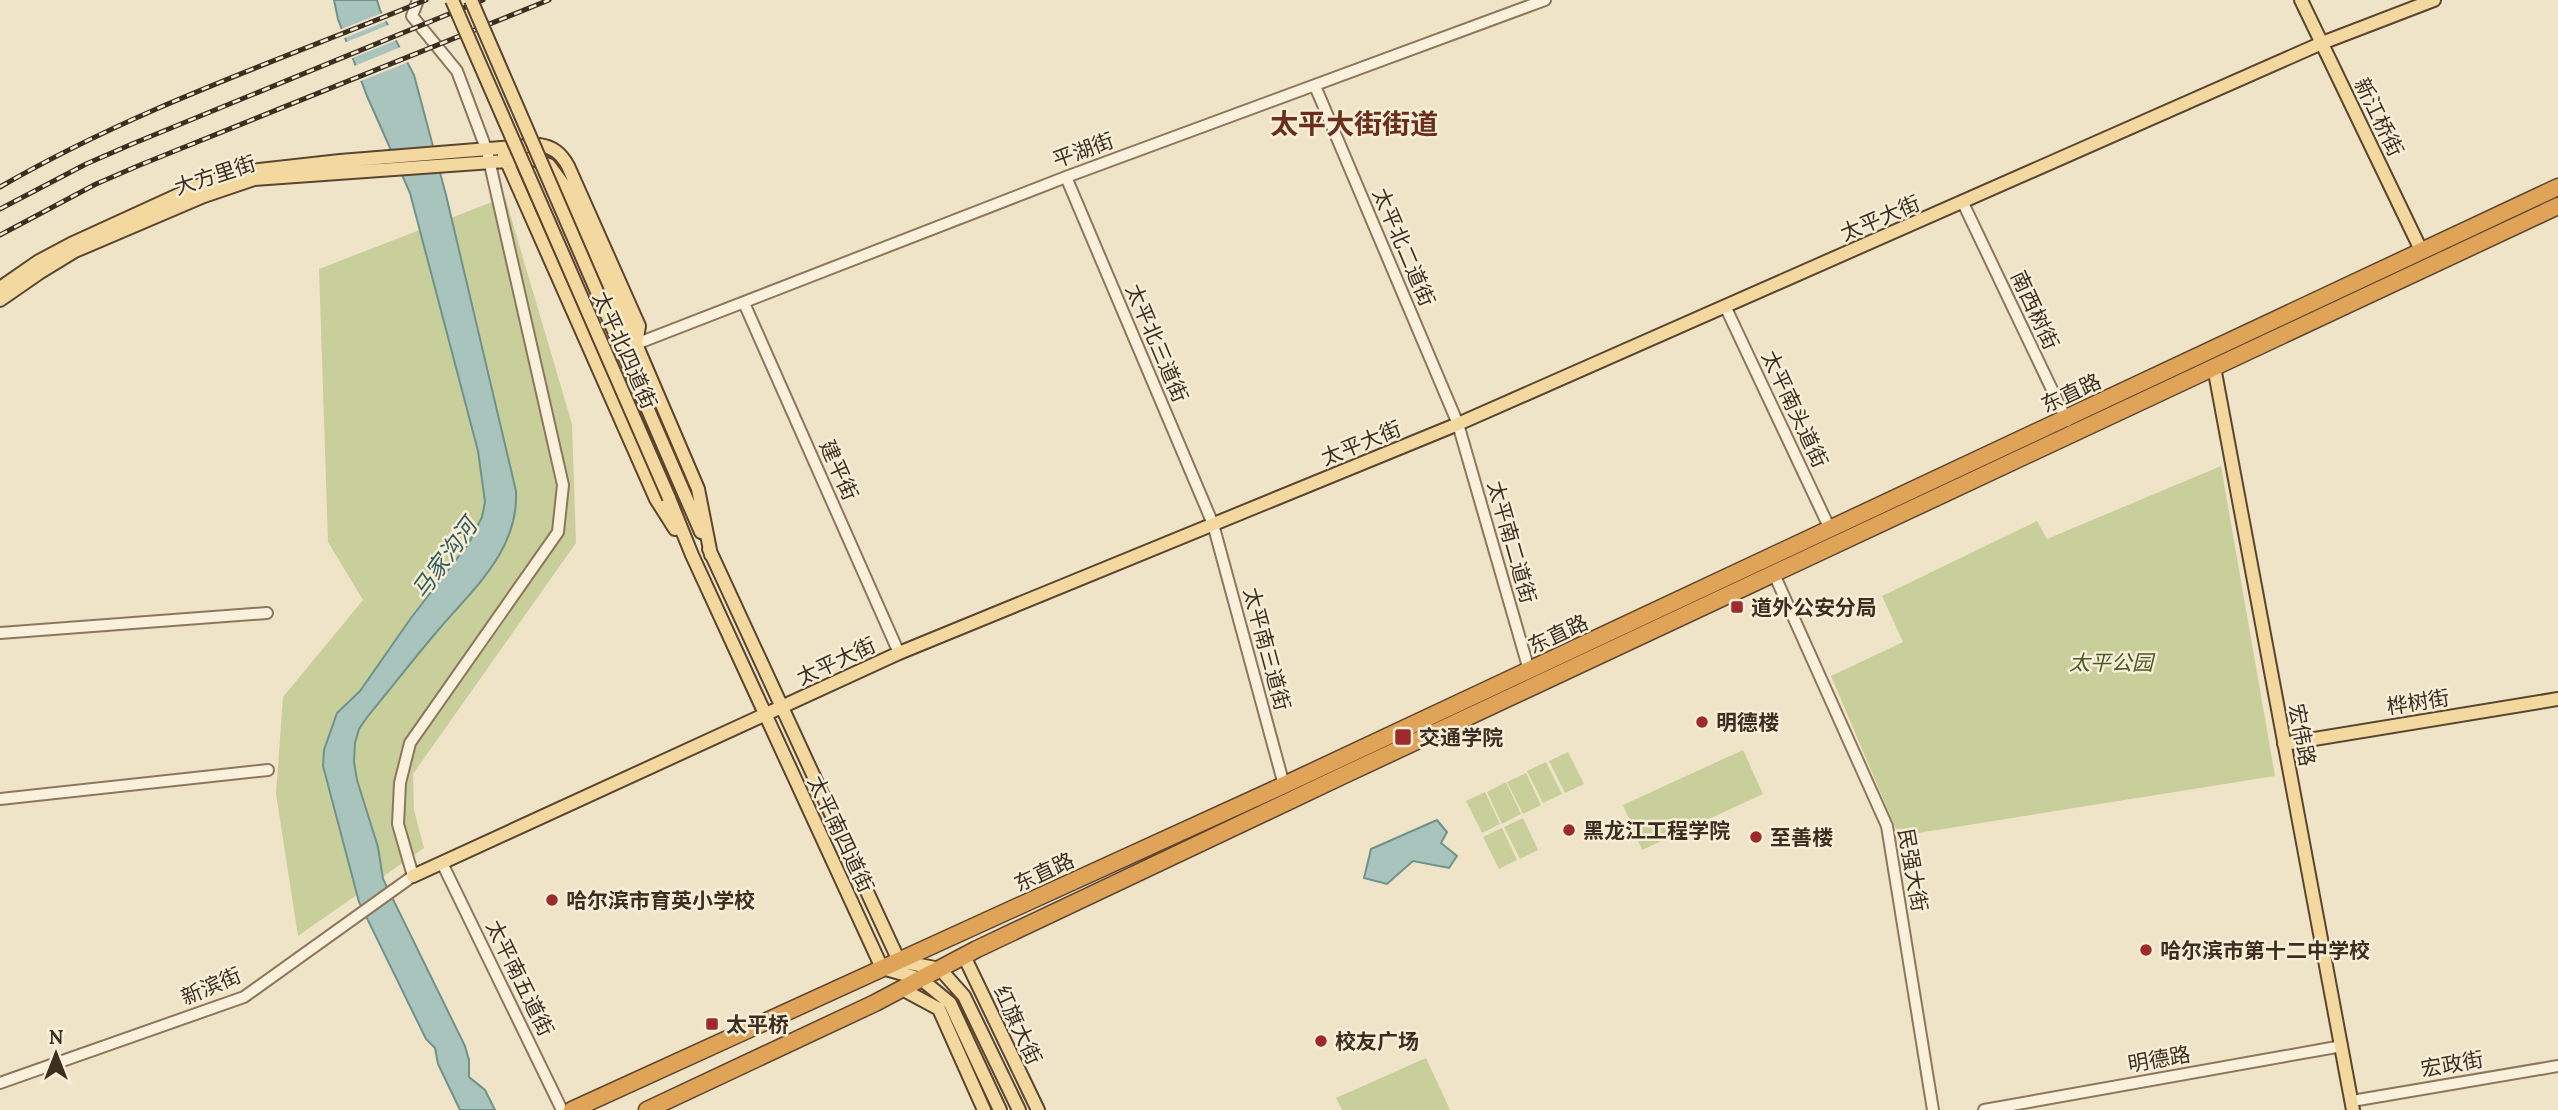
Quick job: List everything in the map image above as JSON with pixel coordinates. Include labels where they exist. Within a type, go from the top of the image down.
[{"type":"highway","name":"东直路","points":[[647,1110],[902,989],[964,956],[1774,574],[2421,250],[2558,187]]},
{"type":"highway","name":"东直路","points":[[572,1110],[1284,785],[1830,529],[2214,367],[2558,206]]},
{"type":"main road","name":"太平北四道街","points":[[452,0],[692,555],[766,715]]},
{"type":"main road","name":"太平北四道街","points":[[471,0],[711,555],[783,708]]},
{"type":"main road","name":"新江桥街","points":[[2301,0],[2421,250]]},
{"type":"main road","name":"太平大街","points":[[413,876],[899,653],[1458,424],[2322,43],[2434,0]]},
{"type":"main road","name":"大方里街","points":[[0,288],[39,261],[71,244],[218,178],[258,169],[363,165],[504,154],[544,146],[555,150],[564,159],[639,326],[636,344],[698,489],[711,555]]},
{"type":"main road","points":[[504,154],[656,499],[692,555]]},
{"type":"main road","name":"大方里街","points":[[0,300],[75,251],[239,183],[363,165]]},
{"type":"main road","name":"宏伟路","points":[[2214,367],[2352,1105]]},
{"type":"main road","name":"桦树街","points":[[2284,744],[2558,699]]},
{"type":"main road","name":"太平南四道街","points":[[783,708],[899,961]]},
{"type":"main road","name":"太平南四道街","points":[[766,715],[882,968]]},
{"type":"main road","name":"红旗大街","points":[[964,956],[1038,1110]]},
{"type":"main road","points":[[899,961],[940,969]]},
{"type":"main road","points":[[882,968],[921,979],[950,1003],[1000,1110]]},
{"type":"main road","name":"红旗大街","points":[[940,969],[964,996],[1019,1110]]},
{"type":"main road","points":[[902,989],[939,1009],[984,1110]]},
{"type":"street","points":[[413,876],[398,824],[400,783],[410,743],[558,532],[563,485],[488,155],[457,71],[411,16],[418,0]]},
{"type":"street","name":"平湖街","points":[[636,344],[1066,177],[1545,0]]},
{"type":"street","name":"太平北二道街","points":[[1315,86],[1458,424]]},
{"type":"street","name":"太平北三道街","points":[[1066,177],[1213,524]]},
{"type":"street","name":"南西树街","points":[[1963,203],[2069,426]]},
{"type":"street","name":"建平街","points":[[744,303],[899,653]]},
{"type":"street","name":"太平南头道街","points":[[1725,306],[1830,529]]},
{"type":"street","name":"太平南二道街","points":[[1458,424],[1529,670]]},
{"type":"street","name":"太平南三道街","points":[[1213,524],[1284,785]]},
{"type":"street","name":"民强大街","points":[[1774,574],[1886,826],[1933,1110]]},
{"type":"street","points":[[0,633],[267,613]]},
{"type":"street","points":[[0,799],[268,770]]},
{"type":"street","name":"太平南五道街","points":[[442,863],[562,1110]]},
{"type":"street","name":"新滨街","points":[[0,1083],[244,997],[413,876]]},
{"type":"street","name":"明德路","points":[[1984,1110],[2342,1046]]},
{"type":"street","name":"宏政街","points":[[2352,1105],[2558,1066]]},
{"type":"green space","points":[[505,197],[572,424],[576,543],[413,774],[414,810],[424,848],[298,936],[276,794],[283,697],[363,600],[328,542],[319,269]]},
{"type":"green space","name":"太平公园","points":[[2221,466],[2275,776],[1899,836],[1831,676],[1903,642],[1882,596],[2037,521],[2047,539]]},
{"type":"green space","points":[[1743,750],[1763,794],[1642,850],[1623,805]]},
{"type":"green space","points":[[1568,752],[1584,784],[1565,793],[1549,761]]},
{"type":"green space","points":[[1546,762],[1562,794],[1543,803],[1527,771]]},
{"type":"green space","points":[[1526,773],[1541,805],[1523,814],[1507,782]]},
{"type":"green space","points":[[1506,782],[1521,814],[1502,824],[1487,792]]},
{"type":"green space","points":[[1485,792],[1500,824],[1482,833],[1466,801]]},
{"type":"green space","points":[[1523,818],[1538,850],[1520,859],[1504,827]]},
{"type":"green space","points":[[1502,828],[1517,860],[1499,869],[1483,837]]},
{"type":"green space","points":[[1426,1058],[1450,1110],[1342,1110],[1336,1098]]},
{"type":"water","points":[[334,0],[377,0],[414,75],[446,195],[516,491],[515,512],[510,531],[492,566],[368,716],[359,729],[354,762],[378,847],[383,879],[465,1046],[469,1060],[469,1077],[485,1090],[495,1110],[460,1110],[438,1064],[435,1048],[426,1039],[359,902],[323,766],[324,750],[337,713],[360,691],[411,618],[469,543],[482,517],[485,502],[478,451],[410,193],[367,96],[338,19]]},
{"type":"water","points":[[1437,820],[1447,832],[1441,843],[1457,856],[1449,868],[1413,861],[1387,884],[1364,878],[1371,849]]},
{"type":"pier","points":[[385,12],[389,20],[342,39],[339,30]]},
{"type":"pier","points":[[391,24],[399,39],[350,59],[344,43]]},
{"type":"pier","points":[[403,46],[411,61],[358,82],[352,67]]},
{"type":"railway","points":[[0,187],[51,159],[156,109],[426,0]]},
{"type":"railway","points":[[0,209],[86,164],[132,144],[483,0]]},
{"type":"railway","points":[[0,235],[96,184],[140,165],[549,0]]},
{"type":"place","name":"道外公安分局","points":[[1737,607]]},
{"type":"place","name":"明德楼","points":[[1702,722]]},
{"type":"place","name":"交通学院","points":[[1403,737]]},
{"type":"place","name":"黑龙江工程学院","points":[[1569,830]]},
{"type":"place","name":"至善楼","points":[[1756,837]]},
{"type":"place","name":"哈尔滨市育英小学校","points":[[552,900]]},
{"type":"place","name":"哈尔滨市第十二中学校","points":[[2146,950]]},
{"type":"place","name":"太平桥","points":[[712,1024]]},
{"type":"place","name":"校友广场","points":[[1321,1041]]},
{"type":"district","name":"太平大街街道","points":[[1354,124]]},
{"type":"water label","name":"马家沟河","points":[[444,558]]}]
